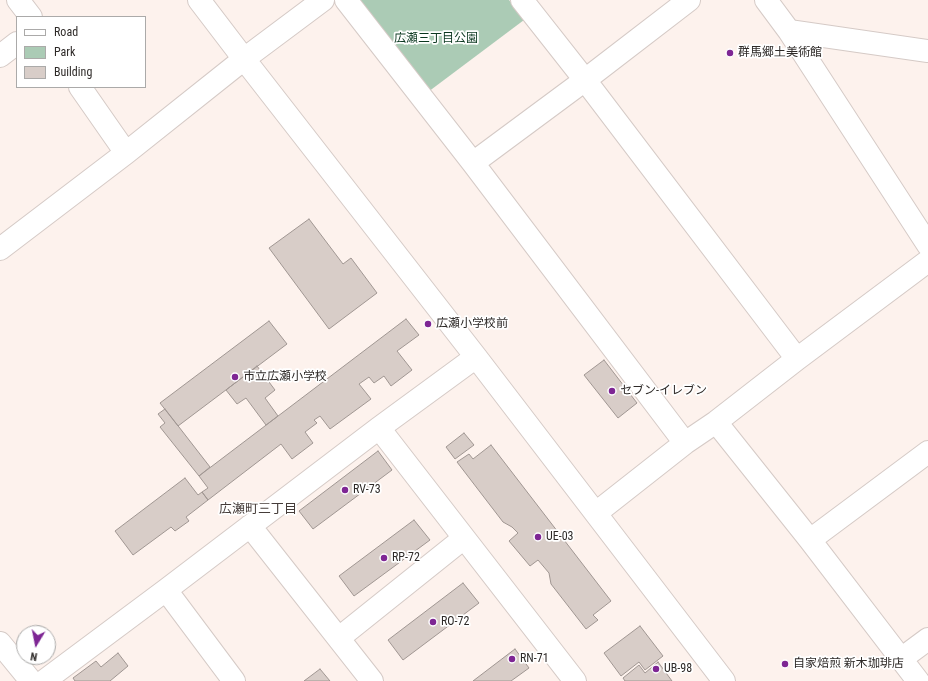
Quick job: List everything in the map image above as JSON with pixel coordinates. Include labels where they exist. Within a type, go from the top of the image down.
[{"type":"street","points":[[18,0],[30,16]]},
{"type":"street","points":[[199,0],[476,357],[724,681]]},
{"type":"street","points":[[0,249],[126,153],[244,59],[323,0]]},
{"type":"street","points":[[346,0],[473,163],[685,443]]},
{"type":"street","points":[[522,0],[585,80],[797,359]]},
{"type":"street","points":[[473,163],[585,80],[689,0]]},
{"type":"street","points":[[766,0],[789,32],[928,245]]},
{"type":"street","points":[[789,32],[928,51]]},
{"type":"street","points":[[0,56],[16,44]]},
{"type":"street","points":[[81,88],[126,153]]},
{"type":"street","points":[[596,514],[685,443],[716,422],[928,261]]},
{"type":"street","points":[[54,678],[250,526],[379,428],[476,357]]},
{"type":"street","points":[[716,422],[810,540],[918,681]]},
{"type":"street","points":[[379,428],[575,681]]},
{"type":"street","points":[[810,540],[928,452]]},
{"type":"street","points":[[250,526],[372,681]]},
{"type":"street","points":[[339,638],[464,538]]},
{"type":"street","points":[[166,590],[234,681]]},
{"type":"street","points":[[901,659],[928,640]]},
{"type":"street","points":[[0,643],[31,681]]},
{"type":"green space","name":"広瀬三丁目公園","points":[[359,0],[509,0],[524,20],[428,92]]},
{"type":"building","points":[[309,219],[343,264],[351,258],[377,293],[329,329],[269,248]]},
{"type":"building","points":[[406,319],[419,335],[397,351],[412,370],[391,386],[384,376],[374,383],[369,377],[359,384],[371,399],[330,429],[320,416],[314,420],[317,423],[305,432],[313,443],[292,459],[281,444],[208,500],[202,492],[208,488],[199,476]]},
{"type":"building","points":[[269,321],[287,344],[178,426],[160,403]]},
{"type":"building","points":[[604,360],[637,403],[618,418],[584,375]]},
{"type":"building","points":[[257,366],[275,390],[265,398],[278,416],[266,425],[246,398],[237,404],[226,390]]},
{"type":"building","points":[[165,409],[210,467],[199,476],[160,427],[165,423],[158,414]]},
{"type":"building","points":[[464,433],[474,445],[455,459],[446,447]]},
{"type":"building","name":"UE-03","points":[[491,445],[611,601],[593,615],[598,620],[586,629],[551,584],[549,573],[538,560],[530,566],[509,541],[518,533],[512,527],[503,522],[457,462],[469,454],[473,459]]},
{"type":"building","name":"RV-73","points":[[378,451],[392,470],[313,529],[299,511]]},
{"type":"building","points":[[185,478],[198,495],[202,492],[208,500],[186,517],[189,521],[175,531],[171,527],[133,555],[115,531]]},
{"type":"building","name":"RP-72","points":[[414,520],[430,540],[354,596],[339,576]]},
{"type":"building","name":"RO-72","points":[[463,583],[479,603],[403,660],[388,640]]},
{"type":"building","points":[[640,626],[663,656],[645,670],[639,662],[621,676],[604,653]]},
{"type":"building","name":"RN-71","points":[[515,649],[529,668],[511,681],[473,681]]},
{"type":"building","points":[[118,653],[128,666],[110,681],[75,681],[73,678],[96,661],[101,667]]},
{"type":"building","name":"UB-98","points":[[658,662],[672,681],[625,681],[623,678],[639,665],[645,673]]},
{"type":"building","points":[[320,669],[330,681],[304,681]]},
{"type":"place","name":"群馬郷土美術館","points":[[730,53]]},
{"type":"place","name":"広瀬小学校前","points":[[428,324]]},
{"type":"place","name":"市立広瀬小学校","points":[[235,377]]},
{"type":"place","name":"セブン-イレブン","points":[[612,391]]},
{"type":"place","name":"RV-73","points":[[345,490]]},
{"type":"place","name":"UE-03","points":[[538,537]]},
{"type":"place","name":"RP-72","points":[[384,558]]},
{"type":"place","name":"RO-72","points":[[433,622]]},
{"type":"place","name":"RN-71","points":[[512,659]]},
{"type":"place","name":"自家焙煎 新木珈琲店","points":[[785,664]]},
{"type":"place","name":"UB-98","points":[[656,669]]},
{"type":"district","name":"広瀬町三丁目","points":[[258,510]]}]
